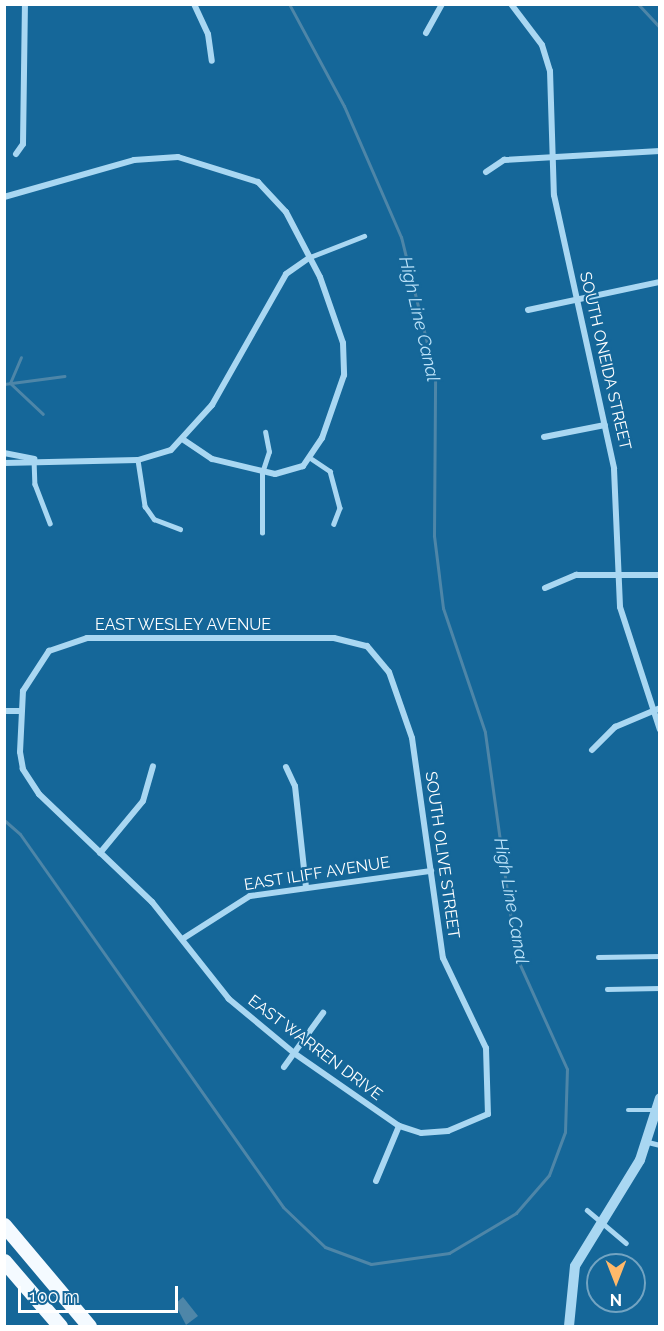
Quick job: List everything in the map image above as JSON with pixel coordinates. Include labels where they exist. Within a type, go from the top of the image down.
[{"type":"main road","points":[[4,1225],[89,1326]]},
{"type":"main road","points":[[4,1260],[60,1326]]},
{"type":"street","points":[[16,154],[23,144],[25,4]]},
{"type":"street","points":[[194,4],[208,34],[212,61]]},
{"type":"street","points":[[426,33],[442,4]]},
{"type":"street","name":"SOUTH ONEIDA STREET","points":[[511,4],[542,45],[550,71],[554,195],[574,301],[605,425],[618,504],[619,574],[625,632],[657,709],[660,730]]},
{"type":"street","points":[[486,172],[504,160],[660,151]]},
{"type":"street","points":[[4,197],[134,160],[203,161],[258,182],[286,213],[310,257],[338,325],[345,358],[340,394],[312,459],[285,473],[262,473],[212,459],[184,440]]},
{"type":"street","points":[[4,463],[34,459],[138,460],[154,458],[184,440],[212,405],[286,274],[310,257]]},
{"type":"street","points":[[528,310],[660,282]]},
{"type":"street","points":[[544,437],[605,425]]},
{"type":"street","points":[[4,453],[34,459]]},
{"type":"street","points":[[545,588],[576,575],[660,575]]},
{"type":"street","name":"EAST WESLEY AVENUE","points":[[20,711],[33,670],[49,651],[87,638],[334,638],[367,646]]},
{"type":"street","name":"SOUTH OLIVE STREET","points":[[367,646],[389,672],[408,718],[443,958],[486,1048],[491,1071]]},
{"type":"street","points":[[592,750],[615,727],[657,709]]},
{"type":"street","points":[[4,711],[20,711]]},
{"type":"street","name":"EAST WARREN DRIVE","points":[[20,711],[20,752],[30,783],[184,938],[229,999],[294,1053],[399,1126],[421,1133],[448,1131],[488,1114],[491,1071]]},
{"type":"street","points":[[100,853],[143,801],[153,766]]},
{"type":"street","points":[[286,767],[295,786],[306,887]]},
{"type":"street","name":"EAST ILIFF AVENUE","points":[[184,938],[241,898],[430,871]]},
{"type":"street","points":[[284,1067],[323,1013]]},
{"type":"street","points":[[568,1326],[573,1274],[600,1222],[648,1142],[660,1098]]},
{"type":"street","points":[[376,1181],[399,1126]]},
{"type":"lane","points":[[310,257],[364,236]]},
{"type":"lane","points":[[262,533],[262,473],[269,452],[265,432]]},
{"type":"lane","points":[[34,459],[34,484],[50,523]]},
{"type":"lane","points":[[312,459],[330,471],[340,508],[334,524]]},
{"type":"lane","points":[[138,460],[146,506],[154,519],[180,529]]},
{"type":"lane","points":[[598,957],[660,956]]},
{"type":"lane","points":[[607,989],[660,988]]},
{"type":"lane","points":[[628,1110],[657,1110]]},
{"type":"lane","points":[[648,1142],[660,1145]]},
{"type":"lane","points":[[586,1210],[626,1243]]},
{"type":"water","points":[[183,1297],[198,1316],[186,1325],[175,1304]]},
{"type":"waterway","name":"High Line Canal","points":[[4,820],[20,834],[283,1207],[325,1247],[371,1264],[449,1253],[516,1213],[549,1175],[565,1132],[567,1069],[516,956],[485,732],[443,608],[434,536],[435,376],[401,237],[344,106],[289,4]]},
{"type":"waterway","points":[[638,4],[660,28]]},
{"type":"waterway","points":[[10,383],[21,357]]},
{"type":"waterway","points":[[4,384],[64,376]]},
{"type":"waterway","points":[[10,383],[43,414]]}]
